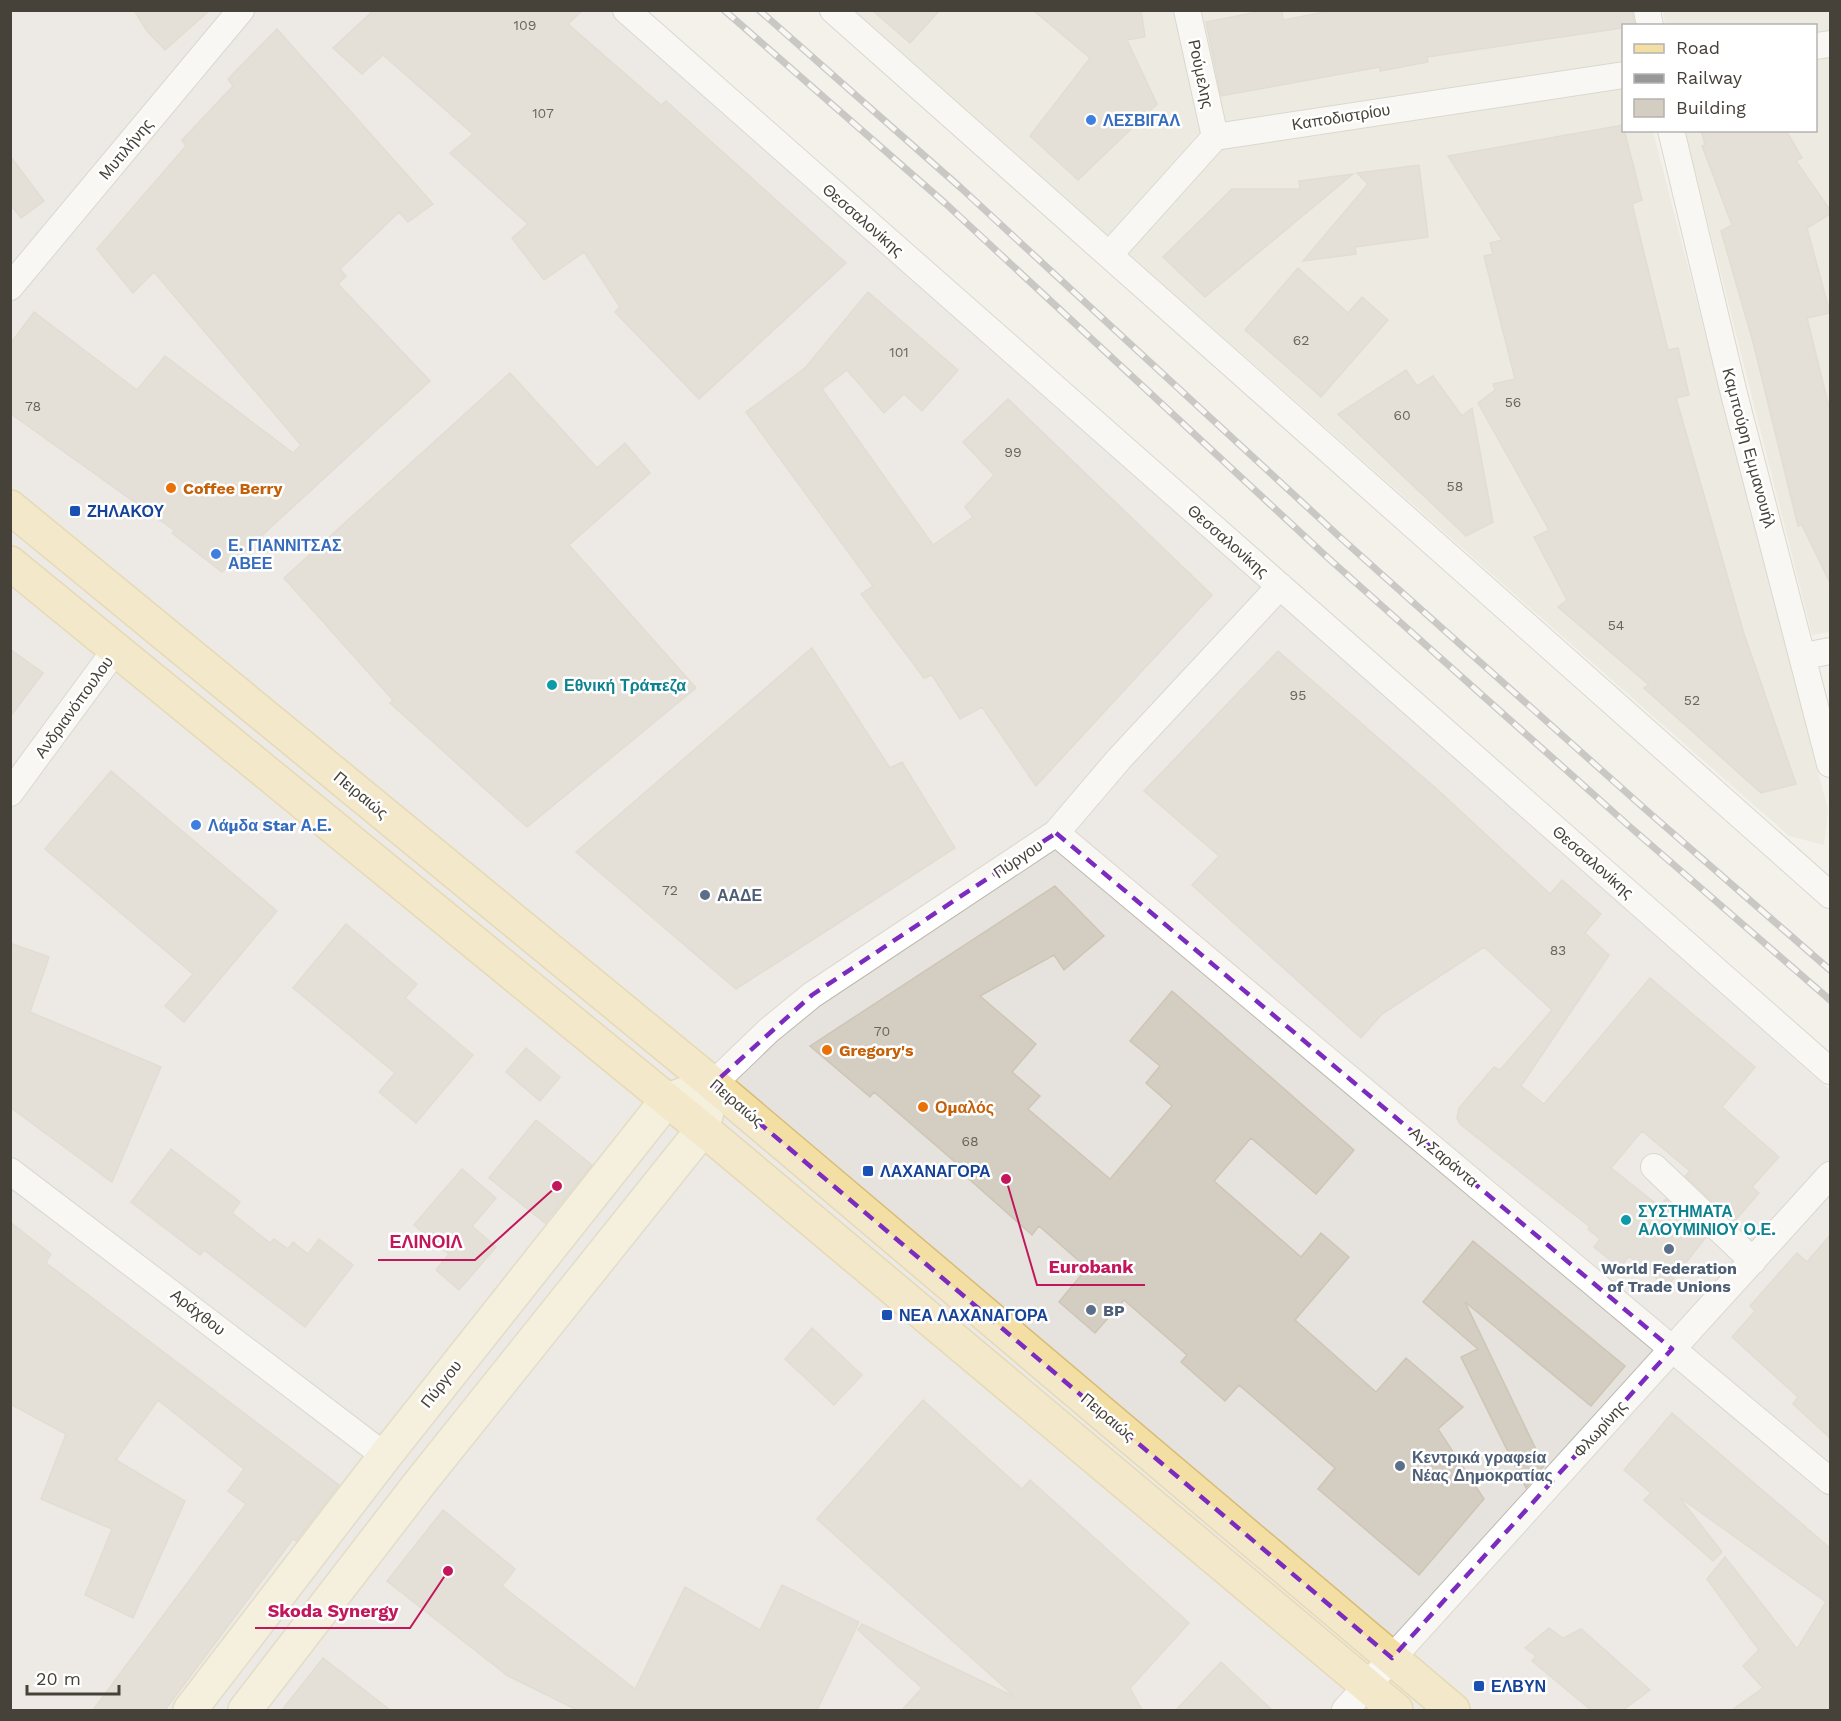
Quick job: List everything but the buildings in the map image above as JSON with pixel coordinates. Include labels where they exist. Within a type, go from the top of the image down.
[{"type":"main road","name":"Πειραιώς","points":[[10,507],[713,1084],[1453,1710]]},
{"type":"main road","points":[[10,563],[703,1129],[1396,1710]]},
{"type":"street","name":"Μυτιλήνης","points":[[10,287],[241,10]]},
{"type":"street","name":"Θεσσαλονίκης","points":[[626,10],[1830,1071]]},
{"type":"street","points":[[833,10],[1830,895]]},
{"type":"street","name":"Ρούμελης","points":[[1187,10],[1215,137]]},
{"type":"street","name":"Καποδιστρίου","points":[[1215,137],[1622,75]]},
{"type":"street","name":"Καμπούρη Εμμανουήλ","points":[[1671,132],[1734,394],[1804,656],[1830,764]]},
{"type":"street","points":[[1109,255],[1215,137]]},
{"type":"street","name":"Πύργου","points":[[190,1710],[385,1456],[667,1100],[713,1084],[768,1031],[812,995],[1056,833],[1119,759],[1280,586]]},
{"type":"street","name":"Ανδριανόπουλου","points":[[10,793],[116,649]]},
{"type":"street","points":[[1804,656],[1830,651]]},
{"type":"street","name":"Αγ.Σαράντα","points":[[1056,833],[1830,1481]]},
{"type":"street","points":[[245,1710],[419,1484],[703,1129],[713,1084]]},
{"type":"street","points":[[1654,1167],[1753,1261]]},
{"type":"street","name":"Αράχθου","points":[[10,1171],[385,1456]]},
{"type":"street","name":"Φλωρίνης","points":[[1345,1710],[1830,1175]]},
{"type":"highlighted area","points":[[1056,833],[1672,1349],[1392,1658],[713,1084],[812,995]]},
{"type":"shaded area","points":[[11,11],[613,11],[1830,1090],[1830,1710],[11,1710]]},
{"type":"shaded area","points":[[853,11],[1631,11],[1625,24],[1622,24],[1622,132],[1653,132],[1828,810],[1824,845],[1789,836]]},
{"type":"shaded area","points":[[1663,11],[1830,11],[1830,632],[1812,635],[1685,132],[1817,132],[1817,24],[1665,24]]},
{"type":"railway","points":[[724,10],[946,204],[1327,557],[1629,826],[1830,1000]]},
{"type":"railway","points":[[759,10],[961,188],[1342,539],[1830,970]]},
{"type":"place","name":"ΛΕΣΒΙΓΑΛ","points":[[1091,120]]},
{"type":"place","name":"Coffee Berry","points":[[171,488]]},
{"type":"place","name":"ΖΗΛΑΚΟΥ","points":[[75,511]]},
{"type":"place","name":"Ε. ΓΙΑΝΝΙΤΣΑΣ ΑΒΕΕ","points":[[216,554]]},
{"type":"place","name":"Εθνική Τράπεζα","points":[[552,685]]},
{"type":"place","name":"Λάμδα Star Α.Ε.","points":[[196,825]]},
{"type":"place","name":"ΑΑΔΕ","points":[[705,895]]},
{"type":"place","name":"Gregory's","points":[[827,1050]]},
{"type":"place","name":"Ομαλός","points":[[923,1107]]},
{"type":"place","name":"ΛΑΧΑΝΑΓΟΡΑ","points":[[868,1171]]},
{"type":"place","name":"Eurobank","points":[[1006,1179]]},
{"type":"place","name":"ΕΛΙΝΟΙΛ","points":[[557,1186]]},
{"type":"place","name":"ΣΥΣΤΗΜΑΤΑ ΑΛΟΥΜΙΝΙΟΥ Ο.Ε.","points":[[1626,1220]]},
{"type":"place","name":"World Federation of Trade Unions","points":[[1669,1249]]},
{"type":"place","name":"BP","points":[[1091,1310]]},
{"type":"place","name":"ΝΕΑ ΛΑΧΑΝΑΓΟΡΑ","points":[[887,1315]]},
{"type":"place","name":"Κεντρικά γραφεία Νέας Δημοκρατίας","points":[[1400,1466]]},
{"type":"place","name":"Skoda Synergy","points":[[448,1571]]},
{"type":"place","name":"ΕΛΒΥΝ","points":[[1479,1686]]}]
